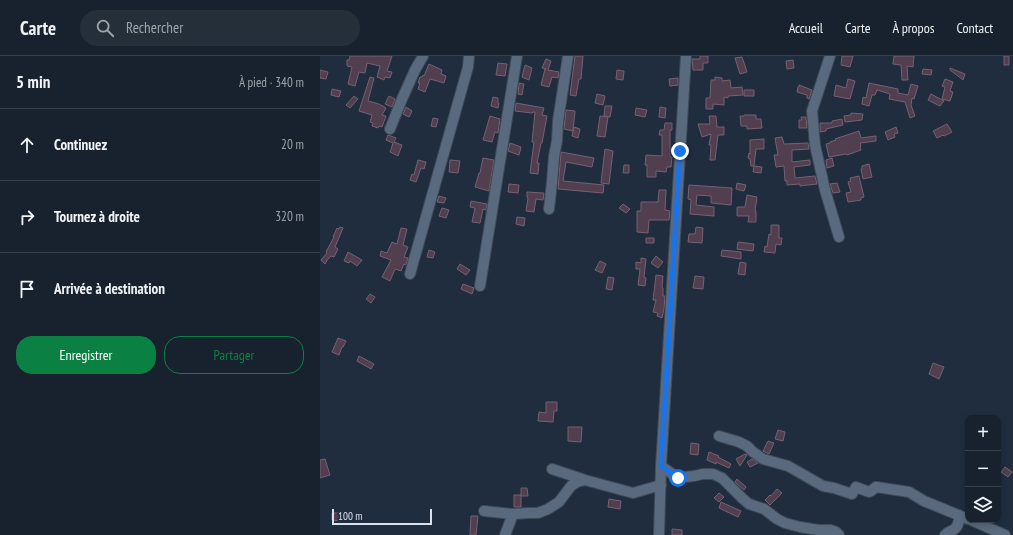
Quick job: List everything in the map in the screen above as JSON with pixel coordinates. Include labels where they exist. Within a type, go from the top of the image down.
[{"type":"street","points":[[390,129],[415,70],[423,56]]},
{"type":"street","points":[[410,274],[468,67],[469,56]]},
{"type":"street","points":[[480,286],[517,56]]},
{"type":"street","points":[[549,208],[558,121],[568,56]]},
{"type":"street","points":[[659,535],[661,466],[686,56]]},
{"type":"street","points":[[830,56],[812,111],[815,145],[825,190],[839,237]]},
{"type":"street","points":[[719,436],[743,444],[763,459],[788,466],[823,486],[852,494],[856,487],[869,492],[876,487],[909,492],[924,501],[964,517],[955,529],[946,533],[945,535]]},
{"type":"street","points":[[661,466],[678,478],[713,474],[722,478],[749,504],[764,509],[785,523],[818,530],[832,530],[839,535]]},
{"type":"street","points":[[552,469],[633,493],[661,485]]},
{"type":"street","points":[[484,512],[514,514],[538,513],[559,502],[571,486],[577,482],[585,480]]},
{"type":"street","points":[[505,535],[514,514]]},
{"type":"street","points":[[978,523],[1005,535]]},
{"type":"building","points":[[350,56],[392,56],[387,71],[392,72],[390,78],[385,77],[384,80],[377,77],[380,66],[367,63],[365,73],[359,72],[355,86],[348,84],[352,67],[347,66],[347,60],[349,60]]},
{"type":"building","points":[[575,56],[583,56],[581,79],[579,79],[576,96],[570,95]]},
{"type":"building","points":[[700,56],[708,56],[708,63],[703,63],[703,70],[693,70],[692,59],[700,59]]},
{"type":"building","points":[[842,56],[853,56],[850,67],[841,65]]},
{"type":"building","points":[[894,56],[914,56],[913,67],[907,66],[908,80],[902,80],[901,65],[893,64]]},
{"type":"building","points":[[1004,56],[1009,56],[1009,65],[1004,65]]},
{"type":"building","points":[[742,57],[747,72],[740,74],[735,58]]},
{"type":"building","points":[[546,59],[551,61],[548,70],[559,72],[558,78],[552,77],[549,87],[541,85],[546,69],[542,68]]},
{"type":"building","points":[[793,60],[794,68],[787,69],[786,61]]},
{"type":"building","points":[[498,63],[507,64],[505,76],[496,75]]},
{"type":"building","points":[[429,64],[442,70],[441,74],[446,76],[444,83],[430,79],[425,92],[418,89],[420,83],[418,83],[420,77],[423,75],[424,76]]},
{"type":"building","points":[[525,65],[532,68],[529,80],[522,77]]},
{"type":"building","points":[[950,68],[965,74],[963,80],[950,70]]},
{"type":"building","points":[[923,69],[932,70],[931,75],[922,74]]},
{"type":"building","points":[[320,70],[328,72],[326,79],[320,78]]},
{"type":"building","points":[[617,70],[624,71],[623,80],[616,79]]},
{"type":"building","points":[[370,77],[374,78],[368,101],[386,108],[382,115],[386,116],[382,127],[379,126],[378,128],[372,126],[373,123],[370,122],[372,115],[359,111]]},
{"type":"building","points":[[715,77],[722,78],[722,81],[730,80],[731,88],[742,87],[743,95],[728,96],[728,98],[724,97],[724,105],[713,104],[713,109],[706,109],[706,98],[710,98],[711,80],[715,80]]},
{"type":"building","points":[[678,78],[678,85],[670,86],[669,79]]},
{"type":"building","points":[[848,79],[855,81],[850,99],[834,96],[836,85],[846,88]]},
{"type":"building","points":[[945,79],[953,82],[950,91],[953,92],[950,101],[942,99],[945,87],[942,86]]},
{"type":"building","points":[[519,83],[524,84],[522,95],[518,94]]},
{"type":"building","points":[[869,83],[898,89],[898,93],[908,95],[911,84],[918,86],[914,99],[912,98],[911,105],[915,116],[910,118],[905,102],[889,99],[890,94],[877,90],[875,95],[872,95],[869,106],[862,104],[863,97],[866,98]]},
{"type":"building","points":[[799,85],[812,90],[809,99],[807,98],[807,95],[797,92]]},
{"type":"building","points":[[332,89],[341,91],[339,97],[331,95]]},
{"type":"building","points":[[744,90],[754,90],[754,96],[744,96]]},
{"type":"building","points":[[597,94],[605,96],[603,105],[595,103]]},
{"type":"building","points":[[931,94],[944,101],[940,106],[928,100]]},
{"type":"building","points":[[354,96],[358,99],[350,108],[346,105]]},
{"type":"building","points":[[389,96],[395,99],[392,107],[385,104]]},
{"type":"building","points":[[493,97],[498,98],[498,108],[491,106]]},
{"type":"building","points":[[516,103],[544,108],[542,115],[547,116],[537,163],[539,163],[538,174],[530,173],[534,142],[532,142],[535,112],[515,111]]},
{"type":"building","points":[[605,106],[612,106],[610,117],[604,116]]},
{"type":"building","points":[[406,107],[412,111],[409,117],[403,114]]},
{"type":"building","points":[[660,107],[666,108],[665,118],[659,117]]},
{"type":"building","points":[[636,108],[647,110],[645,117],[635,115]]},
{"type":"building","points":[[566,110],[575,111],[573,131],[564,129]]},
{"type":"building","points":[[851,113],[863,114],[862,120],[845,122],[844,116],[851,115]]},
{"type":"building","points":[[756,115],[756,119],[761,119],[762,128],[747,129],[747,126],[741,126],[740,116]]},
{"type":"building","points":[[490,116],[500,119],[498,133],[495,132],[492,142],[483,140]]},
{"type":"building","points":[[600,116],[608,117],[605,137],[597,136]]},
{"type":"building","points":[[709,116],[716,116],[717,127],[724,127],[724,135],[718,135],[715,160],[710,160],[711,145],[709,145],[711,134],[702,137],[698,124],[710,124]]},
{"type":"building","points":[[801,117],[806,117],[807,128],[799,128],[799,120],[802,120]]},
{"type":"building","points":[[433,118],[438,119],[436,127],[431,126]]},
{"type":"building","points":[[842,119],[843,125],[820,132],[820,123],[832,123],[832,121]]},
{"type":"building","points":[[665,123],[672,123],[672,130],[670,130],[670,157],[672,157],[671,167],[667,167],[666,172],[656,171],[656,177],[647,177],[647,165],[645,165],[646,155],[662,156],[662,135],[659,135],[660,130],[664,130]]},
{"type":"building","points":[[947,124],[952,132],[937,138],[933,131]]},
{"type":"building","points":[[574,127],[580,129],[578,138],[572,136]]},
{"type":"building","points":[[896,127],[898,133],[894,134],[895,137],[888,140],[885,132]]},
{"type":"building","points":[[859,131],[861,138],[876,136],[876,141],[860,143],[861,150],[847,155],[829,157],[826,144],[836,140],[835,139]]},
{"type":"building","points":[[388,135],[396,138],[394,142],[402,145],[398,156],[390,152],[393,143],[386,140]]},
{"type":"building","points":[[782,137],[784,144],[808,143],[809,149],[792,150],[792,162],[810,160],[810,165],[794,167],[795,178],[815,176],[817,184],[800,186],[800,184],[787,185],[787,181],[785,181],[784,166],[776,167],[774,155],[778,155],[775,138]]},
{"type":"building","points":[[764,139],[764,149],[756,149],[754,166],[751,166],[750,159],[748,158],[749,153],[750,154],[750,140]]},
{"type":"building","points":[[510,143],[521,147],[519,155],[508,151]]},
{"type":"building","points":[[605,149],[613,151],[609,184],[601,183]]},
{"type":"building","points":[[561,152],[594,158],[592,167],[566,162],[563,181],[604,185],[603,193],[558,189]]},
{"type":"building","points":[[483,158],[494,160],[489,191],[475,187]]},
{"type":"building","points":[[832,158],[834,166],[827,168],[826,160]]},
{"type":"building","points":[[418,160],[426,162],[424,169],[421,168],[416,182],[410,180],[412,174],[414,175]]},
{"type":"building","points":[[450,160],[460,161],[458,173],[449,172]]},
{"type":"building","points":[[869,164],[872,177],[863,179],[861,169],[862,166]]},
{"type":"building","points":[[624,165],[629,165],[629,173],[623,173]]},
{"type":"building","points":[[754,166],[762,167],[761,173],[753,172]]},
{"type":"building","points":[[859,176],[864,197],[861,198],[861,200],[848,202],[846,193],[851,192],[848,182],[851,181],[850,178]]},
{"type":"building","points":[[737,183],[746,185],[744,191],[736,189]]},
{"type":"building","points":[[837,183],[840,192],[833,193],[830,184]]},
{"type":"building","points":[[509,184],[519,185],[518,193],[508,192]]},
{"type":"building","points":[[689,185],[732,188],[731,205],[711,203],[711,196],[697,195],[696,205],[714,207],[714,216],[690,214],[691,200],[688,199]]},
{"type":"building","points":[[659,190],[666,190],[665,210],[670,211],[669,220],[649,220],[648,233],[637,232],[637,211],[641,211],[641,202],[658,202]]},
{"type":"building","points":[[527,192],[544,193],[543,200],[536,199],[534,212],[526,211],[528,198]]},
{"type":"building","points":[[747,195],[757,197],[755,211],[756,222],[748,222],[749,216],[737,216],[737,207],[745,207]]},
{"type":"building","points":[[439,196],[446,198],[444,203],[437,202]]},
{"type":"building","points":[[471,201],[487,204],[486,210],[483,209],[480,223],[472,222],[475,208],[470,207]]},
{"type":"building","points":[[623,204],[630,209],[626,213],[619,208]]},
{"type":"building","points":[[442,208],[449,210],[446,218],[439,216]]},
{"type":"building","points":[[517,217],[525,218],[524,226],[516,224]]},
{"type":"building","points":[[771,225],[779,225],[779,238],[782,238],[781,245],[776,244],[775,253],[764,252],[765,246],[767,247],[769,234],[771,235]]},
{"type":"building","points":[[340,227],[343,228],[335,247],[338,249],[334,257],[331,256],[325,264],[321,260],[327,253],[326,252],[337,228],[338,229]]},
{"type":"building","points":[[696,227],[703,228],[702,243],[688,242],[689,234],[695,234]]},
{"type":"building","points":[[401,228],[407,229],[403,245],[408,247],[404,257],[408,258],[406,265],[404,264],[401,271],[395,269],[390,281],[382,277],[391,260],[380,256],[381,251],[387,253],[392,242],[397,244]]},
{"type":"building","points":[[646,238],[654,238],[654,243],[646,243]]},
{"type":"building","points":[[738,242],[754,244],[753,251],[737,249]]},
{"type":"building","points":[[429,250],[435,252],[433,258],[427,257]]},
{"type":"building","points":[[722,250],[741,252],[741,259],[721,256]]},
{"type":"building","points":[[348,252],[362,260],[357,266],[350,261],[349,263],[344,261]]},
{"type":"building","points":[[656,256],[663,262],[658,268],[651,263]]},
{"type":"building","points":[[641,258],[646,259],[644,277],[646,278],[645,286],[638,285],[640,269],[636,269],[636,262],[641,263]]},
{"type":"building","points":[[600,261],[606,264],[602,273],[595,270]]},
{"type":"building","points":[[740,262],[746,263],[745,275],[738,274]]},
{"type":"building","points":[[460,264],[470,270],[466,275],[457,269]]},
{"type":"building","points":[[656,275],[663,276],[662,287],[663,296],[665,296],[662,318],[657,316],[658,313],[653,312],[656,300],[653,300]]},
{"type":"building","points":[[695,276],[704,277],[703,289],[693,288]]},
{"type":"building","points":[[608,277],[614,278],[612,290],[606,289]]},
{"type":"building","points":[[463,284],[474,288],[472,294],[461,289]]},
{"type":"building","points":[[370,294],[375,297],[371,303],[366,299]]},
{"type":"building","points":[[338,338],[346,341],[339,355],[332,352]]},
{"type":"building","points":[[359,356],[374,364],[371,369],[357,361]]},
{"type":"building","points":[[933,363],[944,367],[939,379],[929,374]]},
{"type":"building","points":[[546,402],[557,402],[557,411],[554,411],[553,422],[538,421],[539,412],[546,413]]},
{"type":"building","points":[[568,427],[582,427],[581,442],[568,441]]},
{"type":"building","points":[[778,430],[785,432],[783,441],[775,439]]},
{"type":"building","points":[[768,441],[774,443],[769,454],[763,451]]},
{"type":"building","points":[[691,443],[699,444],[698,455],[690,454]]},
{"type":"building","points":[[709,452],[719,456],[718,457],[731,464],[729,468],[707,460]]},
{"type":"building","points":[[745,454],[747,455],[740,466],[736,459]]},
{"type":"building","points":[[325,459],[330,475],[320,478],[320,460]]},
{"type":"building","points":[[752,459],[758,463],[750,467],[747,462]]},
{"type":"building","points":[[1005,467],[1012,472],[1008,477],[1001,472]]},
{"type":"building","points":[[737,479],[746,487],[744,490],[735,482]]},
{"type":"building","points":[[521,488],[527,488],[528,496],[521,496]]},
{"type":"building","points":[[777,489],[782,493],[770,505],[765,500]]},
{"type":"building","points":[[719,493],[724,497],[719,502],[714,498]]},
{"type":"building","points":[[514,495],[521,495],[521,507],[514,507]]},
{"type":"building","points":[[609,499],[621,501],[620,509],[608,507]]},
{"type":"building","points":[[721,502],[741,511],[738,517],[719,508]]},
{"type":"building","points":[[332,513],[340,513],[340,521],[332,520]]},
{"type":"building","points":[[471,516],[478,516],[476,535],[470,535]]},
{"type":"building","points":[[672,529],[682,530],[682,535],[672,535]]},
{"type":"route","points":[[678,478],[661,466],[680,151]]}]
